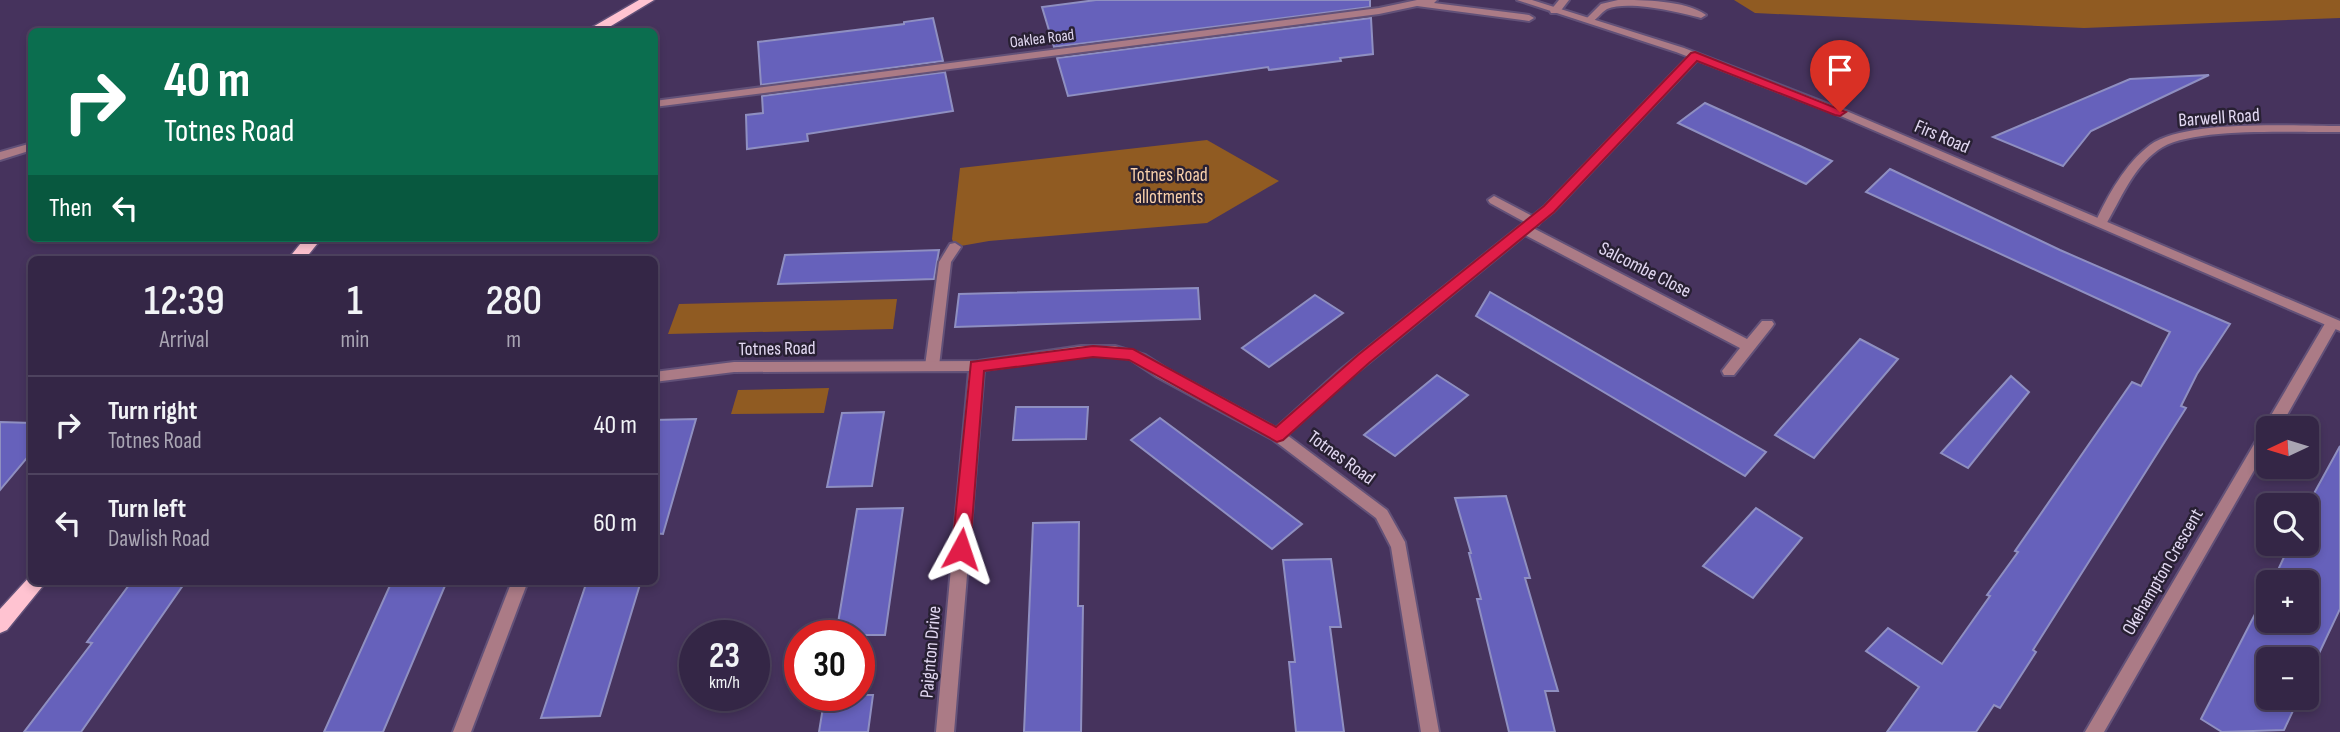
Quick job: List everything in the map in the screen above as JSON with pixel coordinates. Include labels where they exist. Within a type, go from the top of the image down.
[{"type":"main road","points":[[597,28],[648,0]]},
{"type":"main road","points":[[299,256],[311,242]]},
{"type":"main road","points":[[0,624],[32,585]]},
{"type":"street","name":"Oaklea Road","points":[[658,103],[1419,4],[1432,0]]},
{"type":"street","name":"Firs Road","points":[[1522,0],[1695,56],[1840,112],[2336,325]]},
{"type":"street","points":[[1555,11],[1564,0]]},
{"type":"street","points":[[1590,20],[1606,5],[1625,1],[1675,5],[1701,15]]},
{"type":"street","points":[[1419,4],[1529,18]]},
{"type":"street","points":[[1277,435],[1354,366],[1549,209],[1695,56]]},
{"type":"street","name":"Barwell Road","points":[[2101,223],[2115,195],[2150,150],[2174,137],[2340,129]]},
{"type":"street","points":[[0,156],[28,147]]},
{"type":"street","name":"Salcombe Close","points":[[1494,200],[1529,225],[1748,346]]},
{"type":"street","points":[[932,366],[945,262],[955,247]]},
{"type":"street","points":[[1729,371],[1768,324]]},
{"type":"street","points":[[2279,416],[2336,325]]},
{"type":"street","name":"Totnes Road","points":[[658,376],[683,371],[731,368],[977,366],[1093,351],[1115,351],[1133,355],[1277,435],[1382,514],[1399,547],[1430,732]]},
{"type":"street","name":"Paignton Drive","points":[[945,732],[977,366]]},
{"type":"street","name":"Okehampton Crescent","points":[[2094,732],[2256,454]]},
{"type":"street","points":[[462,732],[518,585]]},
{"type":"green space","points":[[1734,0],[2340,0],[2340,18],[2084,28],[1755,13]]},
{"type":"green space","name":"Totnes Road allotments","points":[[1207,140],[1279,181],[1207,223],[989,241],[955,247],[952,239],[960,168]]},
{"type":"green space","points":[[897,299],[893,329],[668,334],[679,304]]},
{"type":"green space","points":[[829,388],[824,413],[731,414],[738,390]]},
{"type":"building","points":[[1096,0],[1370,0],[1370,7],[1054,47],[1042,7]]},
{"type":"building","points":[[933,18],[943,61],[761,85],[758,42]]},
{"type":"building","points":[[1371,18],[1373,54],[1340,58],[1341,61],[1269,70],[1268,67],[1068,96],[1057,58]]},
{"type":"building","points":[[945,72],[953,111],[807,134],[808,141],[747,149],[746,115],[763,113],[762,96]]},
{"type":"building","points":[[2209,75],[2091,131],[2063,166],[1993,137],[2130,79]]},
{"type":"building","points":[[1705,103],[1832,161],[1806,184],[1678,123]]},
{"type":"building","points":[[1890,169],[2060,250],[2230,324],[2197,374],[2181,406],[2186,408],[2033,650],[2036,652],[2000,708],[1994,705],[1976,732],[1887,732],[1919,687],[1866,651],[1888,628],[1942,664],[1990,596],[1987,595],[2018,552],[2015,551],[2132,382],[2141,386],[2170,332],[1866,192]]},
{"type":"building","points":[[939,250],[934,279],[778,284],[785,255]]},
{"type":"building","points":[[1198,288],[1200,319],[955,327],[959,294]]},
{"type":"building","points":[[1490,292],[1766,452],[1745,476],[1476,316]]},
{"type":"building","points":[[1315,295],[1343,313],[1269,367],[1242,348]]},
{"type":"building","points":[[1860,339],[1898,359],[1814,458],[1775,435]]},
{"type":"building","points":[[1437,375],[1468,395],[1395,456],[1364,435]]},
{"type":"building","points":[[2011,376],[2029,392],[1968,468],[1941,453]]},
{"type":"building","points":[[1016,407],[1088,407],[1086,439],[1013,440]]},
{"type":"building","points":[[884,412],[872,486],[827,487],[842,413]]},
{"type":"building","points":[[1160,418],[1302,524],[1272,549],[1131,440]]},
{"type":"building","points":[[696,419],[663,534],[658,533],[658,420]]},
{"type":"building","points":[[0,422],[28,423],[28,457],[0,490]]},
{"type":"building","points":[[2340,446],[2340,609],[2319,653],[2319,647],[2256,647],[2256,710],[2293,710],[2284,730],[2222,732],[2201,719],[2256,612],[2256,633],[2319,633],[2319,570],[2278,570],[2284,556],[2319,556],[2319,493],[2314,493]]},
{"type":"building","points":[[1506,496],[1530,578],[1525,578],[1558,691],[1545,691],[1555,732],[1509,732],[1477,599],[1481,599],[1471,553],[1455,498]]},
{"type":"building","points":[[903,508],[885,635],[875,635],[875,620],[838,620],[857,509]]},
{"type":"building","points":[[1756,508],[1802,538],[1753,598],[1703,566]]},
{"type":"building","points":[[1079,522],[1078,606],[1083,606],[1081,732],[1024,732],[1033,523]]},
{"type":"building","points":[[1331,559],[1341,627],[1330,627],[1344,732],[1296,732],[1289,662],[1295,662],[1283,560]]},
{"type":"building","points":[[129,585],[183,585],[81,732],[24,732],[92,643],[87,642]]},
{"type":"building","points":[[390,585],[445,585],[383,732],[324,732]]},
{"type":"building","points":[[586,585],[640,585],[600,716],[541,718]]},
{"type":"building","points":[[822,711],[871,711],[868,732],[819,732]]},
{"type":"route","points":[[961,549],[977,366],[1093,351],[1115,351],[1133,355],[1147,360],[1162,373],[1277,435],[1345,374],[1549,209],[1695,56],[1840,112]]}]
